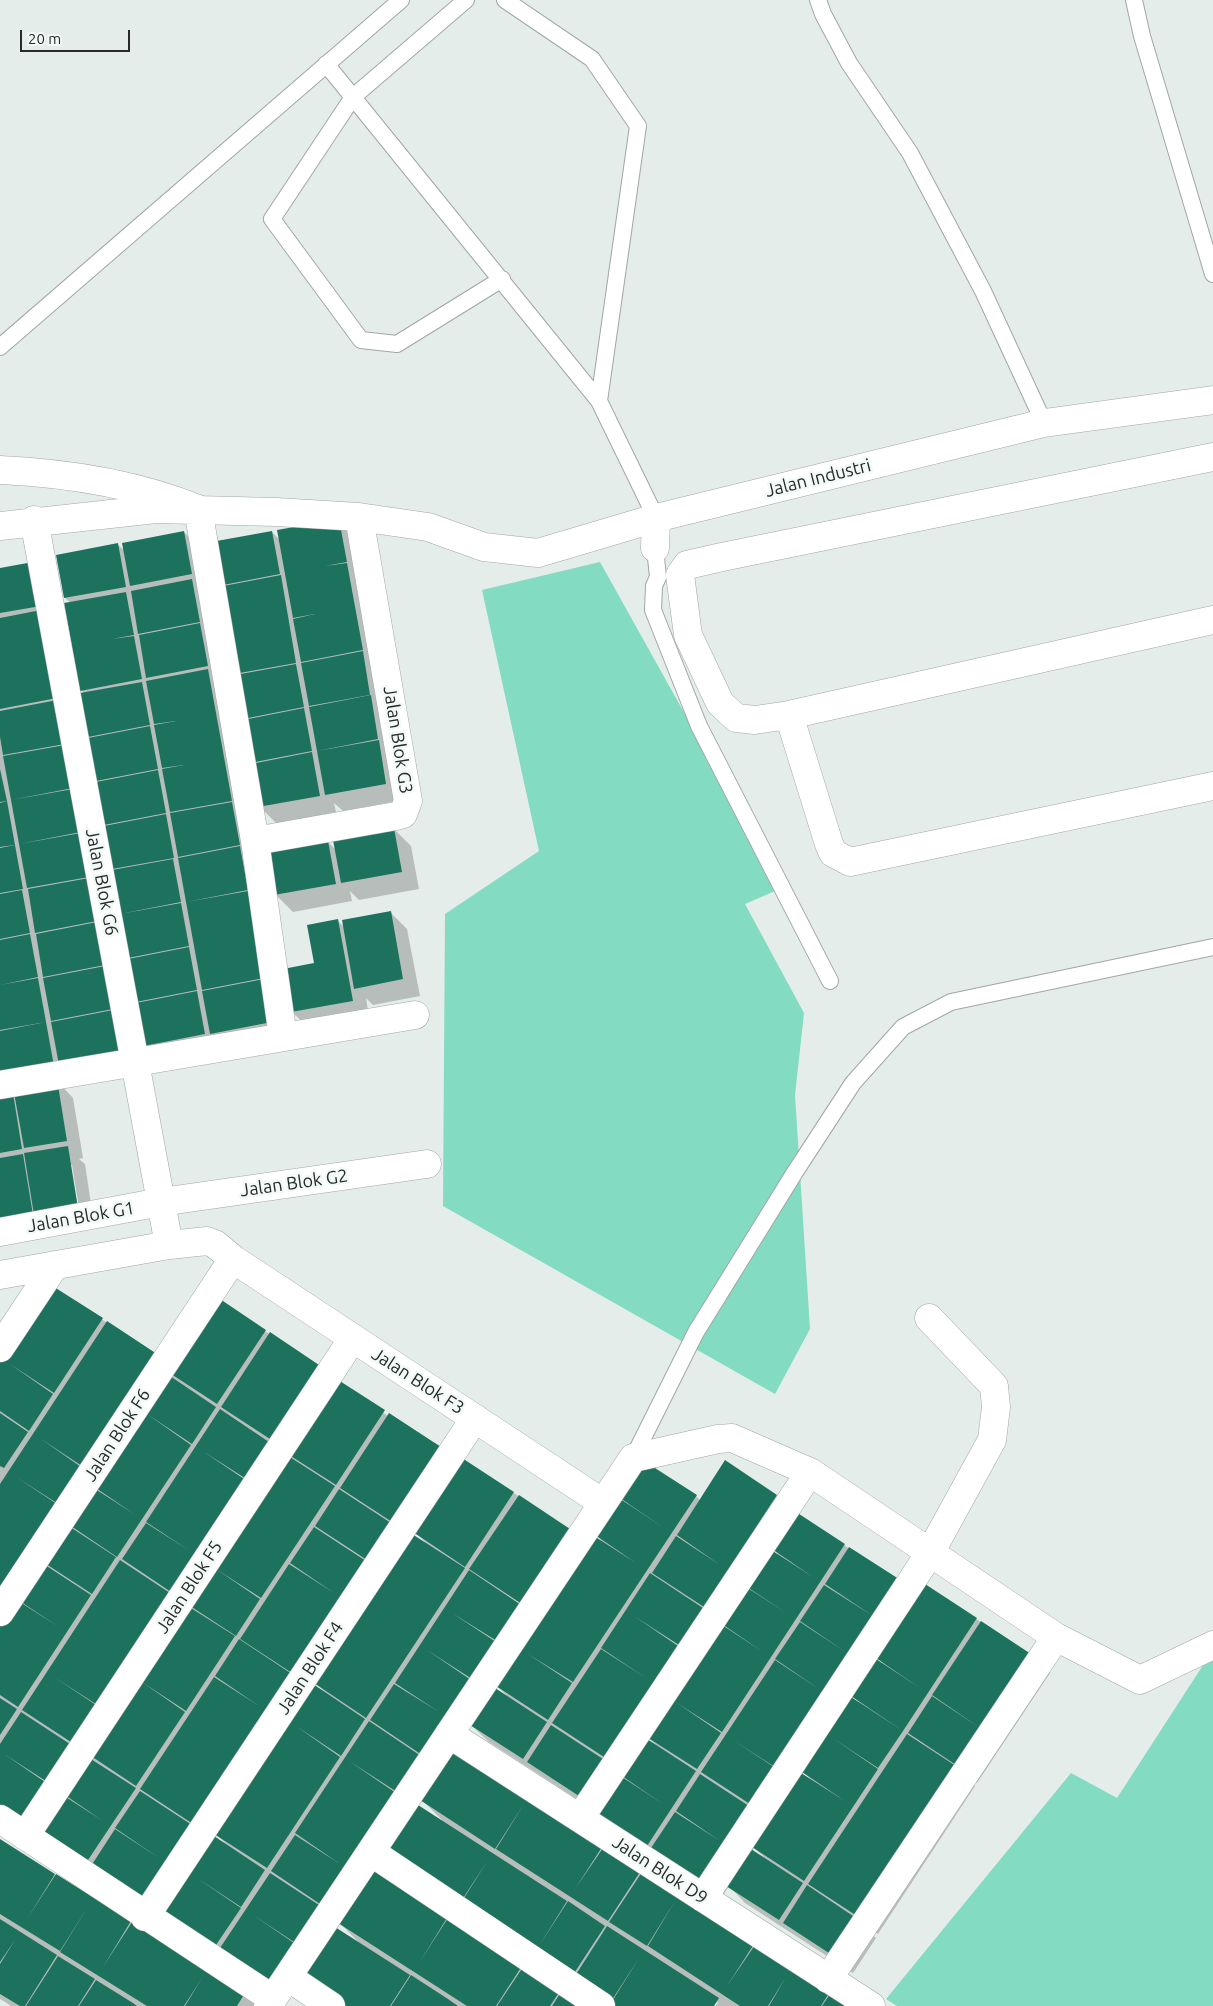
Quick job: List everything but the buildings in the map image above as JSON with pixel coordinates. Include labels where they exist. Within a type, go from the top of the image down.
[{"type":"street","name":"Jalan Industri","points":[[0,526],[45,519],[156,508],[360,517],[428,527],[484,547],[538,553],[656,518],[1044,424],[1213,400]]},
{"type":"street","points":[[1213,457],[687,565],[680,574],[688,635],[720,703],[736,718],[754,720],[789,715],[1213,620]]},
{"type":"street","points":[[0,470],[48,472],[166,496],[198,509],[255,841],[283,1037]]},
{"type":"street","name":"Jalan Blok G6","points":[[48,472],[45,519],[135,1062],[169,1245]]},
{"type":"street","name":"Jalan Blok G3","points":[[255,841],[396,816],[403,814],[407,807],[408,801],[404,775],[360,517]]},
{"type":"street","points":[[655,548],[656,518]]},
{"type":"street","points":[[789,715],[829,844],[833,853],[850,862],[1213,786]]},
{"type":"street","points":[[0,1085],[415,1015]]},
{"type":"street","name":"Jalan Blok G2","points":[[161,1202],[427,1164]]},
{"type":"street","name":"Jalan Blok G1","points":[[0,1232],[161,1202]]},
{"type":"street","name":"Jalan Blok F3","points":[[0,1275],[169,1245],[207,1241],[215,1244],[233,1259],[603,1503]]},
{"type":"street","name":"Jalan Blok F6","points":[[0,1612],[233,1259]]},
{"type":"street","points":[[0,1348],[55,1265]]},
{"type":"street","points":[[703,1898],[930,1553],[992,1440],[996,1407],[994,1386],[929,1318]]},
{"type":"street","name":"Jalan Blok F5","points":[[25,1836],[353,1338]]},
{"type":"street","name":"Jalan Blok F4","points":[[146,1917],[475,1418]]},
{"type":"street","points":[[0,1819],[270,2003],[633,1458],[718,1439],[732,1438],[810,1472],[1056,1637],[1140,1680],[1213,1645]]},
{"type":"street","points":[[580,1818],[810,1472]]},
{"type":"street","points":[[828,1979],[1056,1637]]},
{"type":"street","name":"Jalan Blok D9","points":[[449,1734],[871,2006]]},
{"type":"street","points":[[371,1852],[601,2006]]},
{"type":"street","points":[[288,1977],[331,2006]]},
{"type":"lane","points":[[0,347],[400,0]]},
{"type":"lane","points":[[466,0],[353,97],[272,219],[361,340],[397,344],[502,279]]},
{"type":"lane","points":[[505,0],[592,60],[638,126],[599,401]]},
{"type":"lane","points":[[818,0],[822,14],[849,63],[915,162],[983,291],[1044,424]]},
{"type":"lane","points":[[1134,0],[1142,36],[1213,274]]},
{"type":"lane","points":[[326,64],[599,401],[656,518]]},
{"type":"lane","points":[[655,548],[658,577],[654,586],[653,610],[706,742],[830,981]]},
{"type":"lane","points":[[633,1458],[696,1332],[795,1172],[853,1083],[903,1027],[951,1002],[1213,947]]},
{"type":"green space","points":[[600,562],[782,888],[745,904],[804,1013],[795,1095],[810,1329],[775,1394],[443,1206],[445,914],[539,851],[482,590]]},
{"type":"green space","points":[[1213,1657],[1213,2006],[897,2006],[886,1999],[1071,1773],[1117,1798],[1207,1659]]}]
